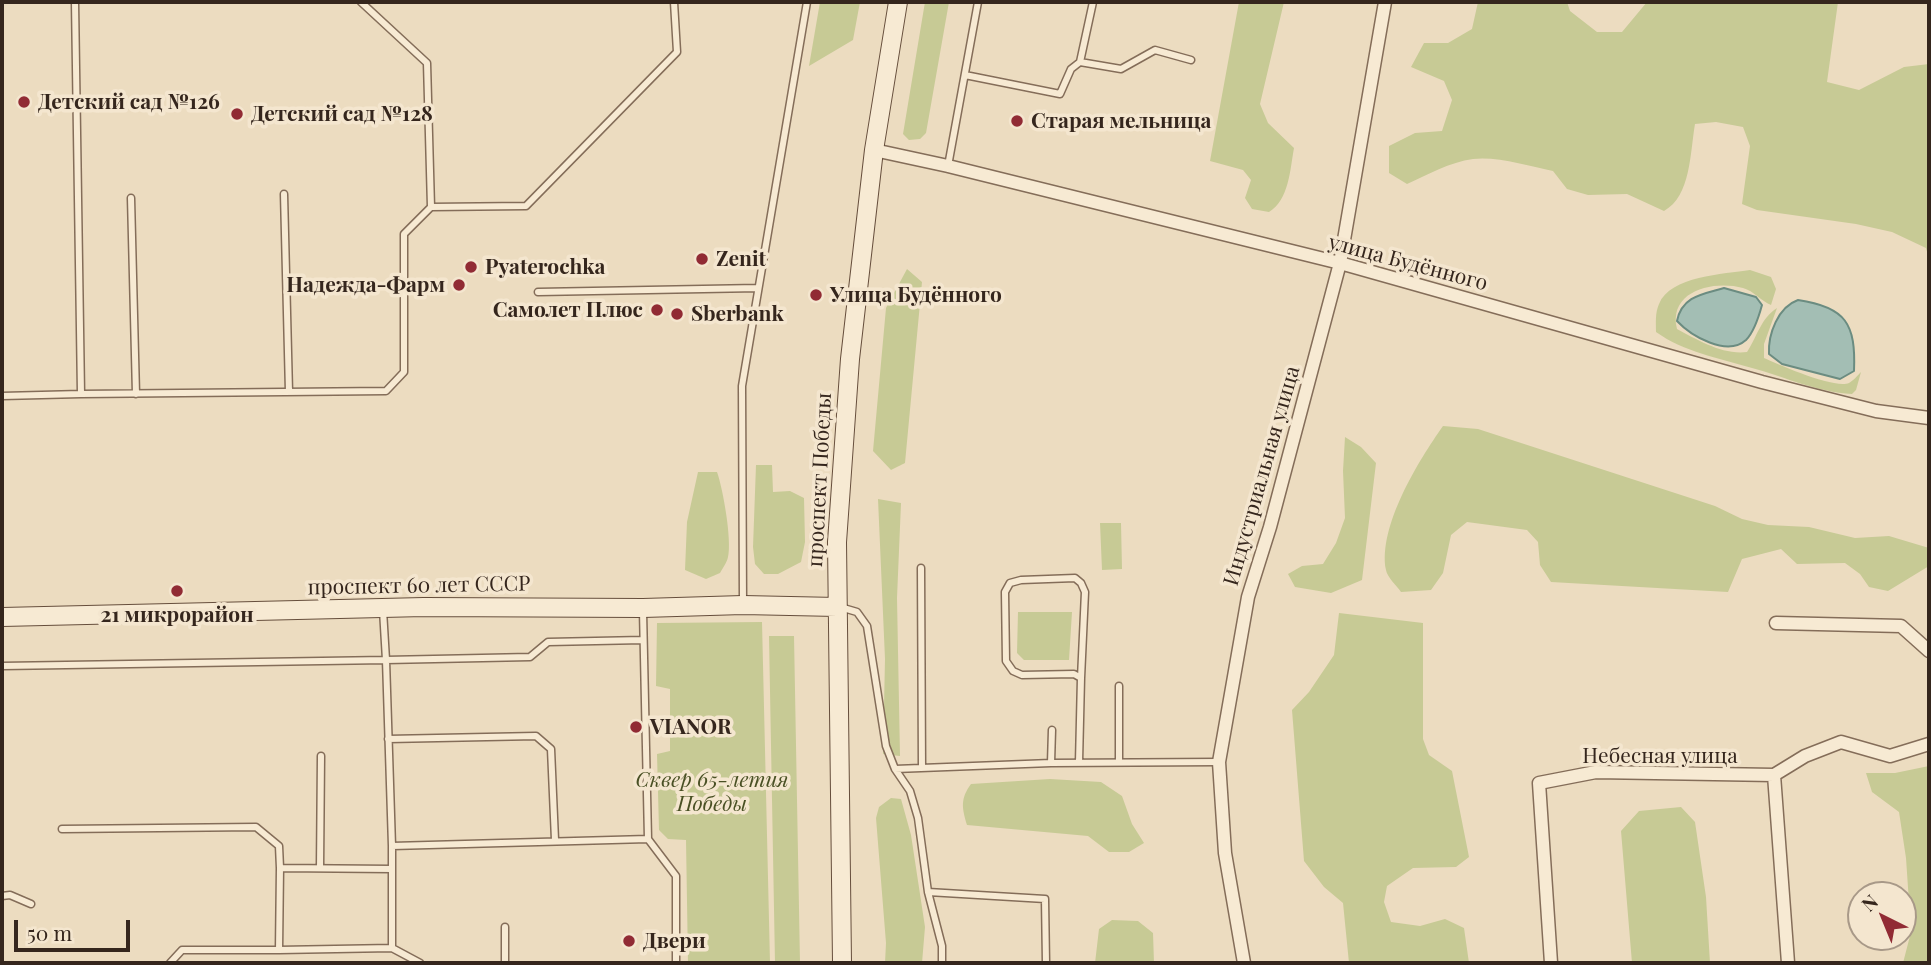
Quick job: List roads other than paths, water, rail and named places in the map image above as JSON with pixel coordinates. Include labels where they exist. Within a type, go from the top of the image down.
[{"type":"main road","name":"проспект Победы","points":[[842,963],[837,542],[850,359],[874,150],[898,2]]},
{"type":"main road","name":"проспект 60 лет СССР","points":[[2,617],[383,608],[643,608],[743,605],[837,607]]},
{"type":"street","name":"Индустриальная улица","points":[[1244,963],[1225,853],[1219,762],[1248,597],[1270,527],[1340,263],[1385,2]]},
{"type":"street","name":"улица Будённого","points":[[874,150],[1340,263],[1762,382],[1876,411],[1929,418]]},
{"type":"street","points":[[1776,623],[1901,626],[1929,651]]},
{"type":"street","points":[[1788,963],[1774,775],[1805,756],[1841,742],[1891,755],[1929,744]]},
{"type":"street","name":"Небесная улица","points":[[1551,963],[1539,783],[1596,772],[1774,775]]},
{"type":"lane","points":[[75,2],[81,394]]},
{"type":"lane","points":[[2,396],[386,391],[404,372],[404,234],[431,206],[427,63],[361,2]]},
{"type":"lane","points":[[431,206],[526,206],[677,52],[674,2]]},
{"type":"lane","points":[[743,605],[742,386],[807,2]]},
{"type":"lane","points":[[948,166],[978,2]]},
{"type":"lane","points":[[965,75],[1060,94],[1071,69],[1080,62],[1093,2]]},
{"type":"lane","points":[[1080,62],[1121,69],[1155,50],[1191,60]]},
{"type":"lane","points":[[284,194],[289,392]]},
{"type":"lane","points":[[131,198],[136,394]]},
{"type":"lane","points":[[538,292],[758,288]]},
{"type":"lane","points":[[921,568],[922,768]]},
{"type":"lane","points":[[1079,762],[1085,592],[1075,578],[1021,580],[1010,583],[1005,592],[1006,661],[1013,671],[1022,676],[1074,674],[1081,678]]},
{"type":"lane","points":[[837,607],[857,612],[867,626],[886,746],[895,769],[909,792],[918,818],[928,892],[942,946],[942,963]]},
{"type":"lane","points":[[383,608],[392,846],[392,948]]},
{"type":"lane","points":[[643,608],[648,838],[676,876],[676,963]]},
{"type":"lane","points":[[2,666],[530,656],[548,642],[643,640]]},
{"type":"lane","points":[[1119,686],[1119,762]]},
{"type":"lane","points":[[1051,763],[1052,730]]},
{"type":"lane","points":[[388,740],[536,736],[551,749],[555,840]]},
{"type":"lane","points":[[320,868],[321,756]]},
{"type":"lane","points":[[895,769],[1079,762],[1219,762]]},
{"type":"lane","points":[[62,830],[256,827],[279,846],[278,950]]},
{"type":"lane","points":[[392,846],[648,838]]},
{"type":"lane","points":[[280,867],[392,869]]},
{"type":"lane","points":[[928,892],[1045,899],[1046,963]]},
{"type":"lane","points":[[2,896],[10,895],[31,904]]},
{"type":"lane","points":[[505,927],[505,963]]},
{"type":"lane","points":[[170,963],[182,950],[392,948],[420,963]]},
{"type":"place","name":"Детский сад №126","points":[[24,102]]},
{"type":"place","name":"Детский сад №128","points":[[237,114]]},
{"type":"place","name":"Старая мельница","points":[[1017,121]]},
{"type":"place","name":"Zenit","points":[[702,259]]},
{"type":"place","name":"Pyaterochka","points":[[471,267]]},
{"type":"place","name":"Надежда-Фарм","points":[[459,285]]},
{"type":"place","name":"Улица Будённого","points":[[816,295]]},
{"type":"place","name":"Самолет Плюс","points":[[657,310]]},
{"type":"place","name":"Sberbank","points":[[677,314]]},
{"type":"place","name":"21 микрорайон","points":[[177,591]]},
{"type":"place","name":"VIANOR","points":[[636,727]]},
{"type":"place","name":"Двери","points":[[629,941]]},
{"type":"park label","name":"Сквер 65-летия Победы","points":[[712,792]]}]
